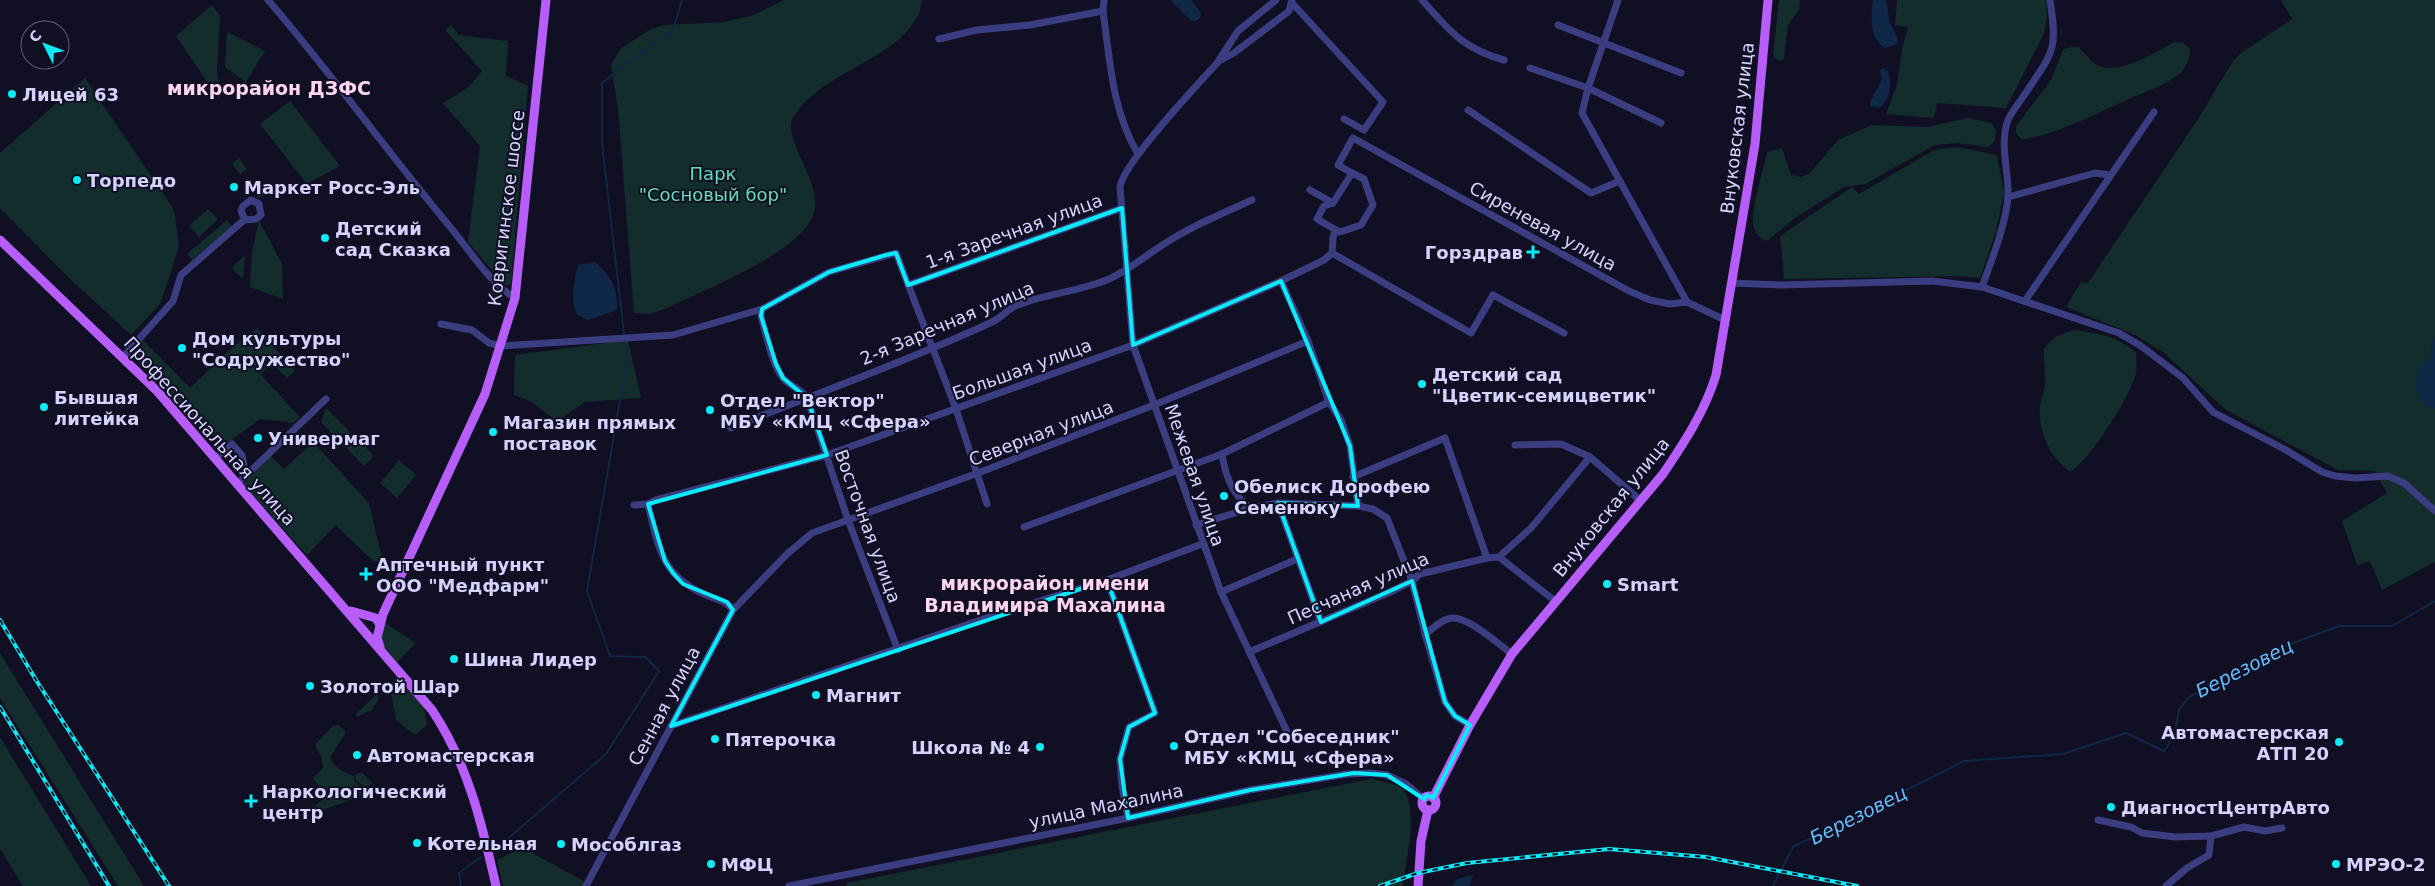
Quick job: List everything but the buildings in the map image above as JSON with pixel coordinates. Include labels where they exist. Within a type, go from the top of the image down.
[{"type":"main road","name":"Ковригинское шоссе","points":[[379,629],[387,606],[485,394],[502,346],[514,298],[546,0]]},
{"type":"main road","name":"Внуковская улица","points":[[1418,886],[1421,841],[1428,810],[1435,806],[1428,798],[1512,654],[1641,501],[1679,452],[1706,403],[1716,375],[1755,144],[1768,0]]},
{"type":"main road","name":"Профессиональная улица","points":[[0,240],[157,391],[381,648],[432,710],[457,752],[482,826],[496,886]]},
{"type":"main road","name":"Ковригинское шоссе","points":[[370,617],[378,616],[387,606]]},
{"type":"main road","name":"Профессиональная улица","points":[[347,609],[370,617],[379,629],[377,638],[381,648]]},
{"type":"main road","points":[[361,627],[362,622],[370,617]]},
{"type":"main road","points":[[368,635],[379,629]]},
{"type":"street","points":[[268,0],[421,192],[506,293],[514,298]]},
{"type":"street","points":[[1104,0],[1103,11],[1119,112],[1129,139],[1138,154]]},
{"type":"street","points":[[1219,60],[1238,31],[1276,0]]},
{"type":"street","points":[[1422,0],[1456,38],[1490,56],[1504,60]]},
{"type":"street","points":[[1618,0],[1588,88],[1582,113],[1687,302]]},
{"type":"street","points":[[1982,287],[2008,197],[2005,135],[2008,119],[2050,56],[2055,32],[2050,0]]},
{"type":"street","points":[[1219,60],[1234,54],[1289,11],[1292,2],[1383,102],[1364,130],[1344,119]]},
{"type":"street","points":[[939,39],[977,30],[1030,25],[1103,11]]},
{"type":"street","points":[[1558,25],[1681,73]]},
{"type":"street","name":"1-я Заречная улица","points":[[908,285],[1122,208],[1121,181],[1138,154],[1219,60]]},
{"type":"street","points":[[1530,68],[1588,88],[1661,123]]},
{"type":"street","points":[[1468,110],[1591,193],[1620,181]]},
{"type":"street","points":[[2025,301],[2154,112]]},
{"type":"street","name":"Сиреневая улица","points":[[1352,172],[1338,165],[1353,138],[1629,291],[1650,300],[1670,304],[1687,302],[1725,320]]},
{"type":"street","points":[[1352,172],[1364,179],[1372,205],[1360,225],[1340,232],[1317,219],[1324,206],[1333,203],[1352,172]]},
{"type":"street","points":[[2008,197],[2095,172],[2110,175]]},
{"type":"street","points":[[1310,190],[1333,203]]},
{"type":"street","name":"2-я Заречная улица","points":[[731,428],[992,323],[1014,307],[1041,297],[1061,295],[1127,270],[1164,244],[1189,230],[1252,200]]},
{"type":"street","name":"Межевая улица","points":[[1122,208],[1133,345],[1176,472],[1221,592],[1290,738]]},
{"type":"street","points":[[123,357],[173,302],[181,275],[245,220]]},
{"type":"street","points":[[1336,230],[1333,236],[1332,252],[1471,333],[1493,295],[1564,333]]},
{"type":"street","name":"Большая улица","points":[[634,505],[648,504],[827,455],[1133,345],[1281,281],[1324,260],[1332,252]]},
{"type":"street","points":[[441,324],[472,330],[489,344],[502,346],[673,335],[762,308],[829,272],[896,253],[956,409],[987,504]]},
{"type":"street","points":[[1281,281],[1308,341],[1329,402],[1341,420],[1350,446],[1358,506]]},
{"type":"street","points":[[1732,283],[1780,285],[1932,281],[1982,287],[2119,333],[2141,346],[2183,378],[2213,412],[2284,449],[2322,472],[2334,476],[2388,476],[2396,478],[2435,511]]},
{"type":"street","name":"Восточная улица","points":[[762,308],[760,316],[783,378],[802,390],[807,398],[848,520],[898,650]]},
{"type":"street","name":"Северная улица","points":[[787,554],[812,532],[978,473],[1154,405],[1308,341]]},
{"type":"street","points":[[238,483],[326,398]]},
{"type":"street","points":[[1024,527],[1145,480],[1176,472],[1222,454],[1329,402]]},
{"type":"street","points":[[1353,477],[1445,438],[1487,558]]},
{"type":"street","points":[[216,458],[232,444],[242,455],[246,476]]},
{"type":"street","points":[[1515,445],[1561,444],[1590,458],[1641,501]]},
{"type":"street","points":[[1222,454],[1236,495],[1241,502],[1251,508]]},
{"type":"street","points":[[1555,601],[1499,558],[1531,528],[1590,458]]},
{"type":"street","points":[[1278,503],[1321,622]]},
{"type":"street","points":[[1196,525],[1251,508],[1278,503],[1358,506],[1373,509],[1387,518],[1412,581],[1445,702],[1455,716],[1470,725]]},
{"type":"street","points":[[648,504],[664,561],[673,573],[683,584],[706,595],[728,602],[733,610]]},
{"type":"street","points":[[670,726],[898,650],[1001,613],[1108,580],[1202,544]]},
{"type":"street","name":"Сенная улица","points":[[589,885],[670,726],[733,610],[787,554]]},
{"type":"street","name":"Песчаная улица","points":[[1249,652],[1412,581],[1420,574],[1487,558],[1499,558]]},
{"type":"street","points":[[1221,592],[1297,559]]},
{"type":"street","points":[[1108,580],[1155,713],[1129,727],[1120,759],[1122,786],[1128,818]]},
{"type":"street","points":[[1425,634],[1440,622],[1451,618],[1464,620],[1512,654]]},
{"type":"street","name":"улица Махалина","points":[[789,886],[1128,818],[1250,790],[1354,773],[1387,775],[1428,798]]},
{"type":"street","points":[[2098,820],[2131,827],[2142,833],[2175,837],[2211,836],[2244,827],[2265,831],[2282,828]]},
{"type":"street","points":[[2166,886],[2186,868],[2209,855],[2211,836]]},
{"type":"highlighted area","points":[[1122,208],[1133,345],[1281,281],[1350,446],[1358,506],[1278,503],[1321,622],[1412,581],[1445,702],[1455,716],[1470,725],[1433,798],[1427,795],[1424,799],[1387,775],[1354,773],[1250,790],[1128,818],[1120,759],[1129,727],[1155,713],[1107,580],[671,726],[733,610],[727,602],[683,584],[673,573],[665,561],[648,504],[827,455],[807,398],[783,378],[776,364],[761,316],[762,309],[829,272],[886,255],[896,253],[908,285]]},
{"type":"green space","name":"Парк \"Сосновый бор\"","points":[[784,0],[922,0],[918,16],[906,33],[875,56],[823,87],[807,100],[794,116],[791,126],[793,137],[810,179],[815,207],[811,220],[800,234],[785,247],[766,259],[724,282],[650,314],[634,313],[618,109],[611,65],[621,48],[651,29],[664,25],[724,22],[751,16]]},
{"type":"green space","points":[[1779,0],[1800,0],[1799,10],[1788,25],[1784,59],[1779,61],[1773,56]]},
{"type":"green space","points":[[1897,0],[2046,0],[2047,16],[2044,34],[2006,108],[1937,103],[1934,118],[1886,114],[1897,85],[1902,48],[1908,27],[1895,25]]},
{"type":"green space","points":[[2281,0],[2435,0],[2435,337],[2431,344],[2432,350],[2423,403],[2435,408],[2435,562],[2382,590],[2370,561],[2357,565],[2342,521],[2387,493],[2375,471],[2338,470],[2226,410],[2164,353],[2135,335],[2066,307],[2081,282],[2087,284],[2196,122],[2233,61],[2241,53],[2292,19]]},
{"type":"green space","points":[[212,5],[220,16],[217,71],[220,100],[176,36]]},
{"type":"green space","points":[[451,25],[459,35],[508,41],[506,76],[528,86],[511,285],[505,285],[468,242],[480,146],[443,103],[469,87],[482,71],[445,30]]},
{"type":"green space","points":[[227,32],[265,51],[246,82],[225,67]]},
{"type":"green space","points":[[2174,42],[2183,43],[2190,49],[2189,56],[2182,71],[2168,81],[2090,117],[2049,133],[2022,140],[2016,133],[2016,126],[2051,80],[2063,50],[2070,47],[2078,47],[2095,64],[2114,68],[2136,62]]},
{"type":"green space","name":"Торпедо","points":[[85,78],[174,210],[179,246],[169,278],[160,304],[131,335],[68,277],[0,208],[0,153]]},
{"type":"green space","points":[[290,101],[340,166],[307,184],[260,124]]},
{"type":"green space","points":[[1968,118],[1992,123],[1996,130],[1995,141],[1988,147],[1958,143],[1935,145],[1865,184],[1844,187],[1795,218],[1767,241],[1761,238],[1755,231],[1753,224],[1754,206],[1767,152],[1782,148],[1791,175],[1800,177],[1809,174],[1838,140],[1872,125],[1927,127]]},
{"type":"green space","points":[[1958,147],[1997,155],[2004,193],[1996,231],[1980,278],[1957,276],[1784,279],[1780,236],[1852,187],[1859,194],[1934,150]]},
{"type":"green space","points":[[239,158],[247,169],[240,174],[232,164]]},
{"type":"green space","points":[[257,180],[267,193],[259,198],[249,186]]},
{"type":"green space","points":[[208,209],[218,219],[199,237],[189,226]]},
{"type":"green space","points":[[227,220],[232,226],[192,260],[187,254]]},
{"type":"green space","points":[[259,220],[282,264],[283,299],[250,287],[252,252]]},
{"type":"green space","points":[[245,255],[243,279],[232,268]]},
{"type":"green space","points":[[257,328],[295,371],[287,378],[272,364],[260,374],[300,417],[294,423],[260,419],[230,441],[216,444],[129,352],[142,339],[190,388],[227,352]]},
{"type":"green space","points":[[2073,330],[2099,334],[2129,347],[2136,353],[2136,373],[2127,396],[2109,427],[2088,455],[2070,472],[2051,451],[2043,435],[2040,407],[2045,386],[2044,348],[2055,337]]},
{"type":"green space","points":[[628,340],[641,398],[585,402],[557,421],[530,401],[514,395],[515,355]]},
{"type":"green space","points":[[326,408],[374,456],[364,466],[321,422]]},
{"type":"green space","points":[[313,442],[369,503],[383,562],[373,561],[336,525],[307,555],[243,484],[271,456],[284,469]]},
{"type":"green space","points":[[399,460],[416,475],[397,498],[380,483]]},
{"type":"green space","points":[[385,623],[416,643],[397,663],[380,641]]},
{"type":"green space","points":[[0,653],[144,886],[118,886],[0,698]]},
{"type":"green space","points":[[397,675],[424,706],[427,725],[415,735],[396,720],[390,687]]},
{"type":"green space","points":[[377,694],[379,698],[372,710],[357,717],[356,714]]},
{"type":"green space","points":[[339,725],[346,732],[330,757],[336,767],[354,776],[355,782],[367,791],[357,797],[311,815],[308,812],[328,795],[313,779],[323,768],[322,758],[315,745],[333,726]]},
{"type":"green space","points":[[0,737],[91,886],[23,886],[0,849]]},
{"type":"green space","points":[[362,772],[372,783],[367,789],[356,780],[355,775]]},
{"type":"green space","points":[[1371,779],[1398,786],[1407,796],[1411,820],[1409,849],[1403,886],[847,886],[846,883]]},
{"type":"green space","points":[[523,848],[587,883],[585,886],[503,886],[497,860]]},
{"type":"water","points":[[1170,0],[1191,0],[1201,13],[1200,18],[1194,22],[1190,20]]},
{"type":"water","points":[[1873,0],[1886,0],[1890,24],[1898,38],[1897,44],[1885,48],[1876,39],[1872,27]]},
{"type":"water","points":[[1883,68],[1888,71],[1889,76],[1890,86],[1888,95],[1880,108],[1870,106],[1870,102],[1882,79],[1880,70]]},
{"type":"water","points":[[595,262],[605,272],[615,289],[617,310],[588,320],[577,315],[573,296],[574,284],[578,265]]},
{"type":"water","points":[[2435,337],[2434,409],[2423,403],[2415,388],[2419,370],[2430,356],[2431,344]]},
{"type":"water","points":[[1473,875],[1469,886],[1452,886],[1457,879]]},
{"type":"waterway","points":[[497,848],[606,754],[659,671],[645,657],[610,656],[587,591],[627,360],[602,143],[602,83],[673,30],[682,0]]},
{"type":"waterway","name":"Березовец","points":[[1773,886],[1793,847],[1964,761],[2063,754],[2126,733],[2164,751],[2175,735],[2179,710],[2189,697],[2285,646],[2339,626],[2392,626],[2435,601]]},
{"type":"waterway","points":[[461,886],[459,873],[481,857]]},
{"type":"railway","points":[[0,620],[36,680],[169,886]]},
{"type":"railway","points":[[0,707],[109,886]]},
{"type":"railway","points":[[1380,886],[1418,873],[1467,863],[1609,849],[1706,857],[1857,886]]},
{"type":"place","name":"Лицей 63","points":[[12,94]]},
{"type":"place","name":"Торпедо","points":[[77,180]]},
{"type":"place","name":"Маркет Росс-Эль","points":[[234,187]]},
{"type":"place","name":"Детский сад Сказка","points":[[325,238]]},
{"type":"place","name":"Горздрав","points":[[1533,252]]},
{"type":"place","name":"Дом культуры \"Содружество\"","points":[[182,348]]},
{"type":"place","name":"Детский сад \"Цветик-семицветик\"","points":[[1422,384]]},
{"type":"place","name":"Бывшая литейка","points":[[44,407]]},
{"type":"place","name":"Отдел \"Вектор\" МБУ «КМЦ «Сфера»","points":[[710,410]]},
{"type":"place","name":"Магазин прямых поставок","points":[[493,432]]},
{"type":"place","name":"Универмаг","points":[[258,438]]},
{"type":"place","name":"Обелиск Дорофею Семенюку","points":[[1224,496]]},
{"type":"place","name":"Аптечный пункт ООО \"Медфарм\"","points":[[366,574]]},
{"type":"place","name":"Smart","points":[[1607,584]]},
{"type":"place","name":"Шина Лидер","points":[[454,659]]},
{"type":"place","name":"Золотой Шар","points":[[310,686]]},
{"type":"place","name":"Магнит","points":[[816,695]]},
{"type":"place","name":"Пятерочка","points":[[715,739]]},
{"type":"place","name":"Автомастерская АТП 20","points":[[2339,742]]},
{"type":"place","name":"Отдел \"Собеседник\" МБУ «КМЦ «Сфера»","points":[[1174,746]]},
{"type":"place","name":"Школа № 4","points":[[1040,747]]},
{"type":"place","name":"Автомастерская","points":[[357,755]]},
{"type":"place","name":"Наркологический центр","points":[[251,801]]},
{"type":"place","name":"ДиагностЦентрАвто","points":[[2111,807]]},
{"type":"place","name":"Котельная","points":[[417,843]]},
{"type":"place","name":"Мособлгаз","points":[[561,844]]},
{"type":"place","name":"МФЦ","points":[[711,864]]},
{"type":"place","name":"МРЭО-2","points":[[2336,864]]},
{"type":"district","name":"микрорайон ДЗФС","points":[[269,88]]},
{"type":"district","name":"микрорайон имени Владимира Махалина","points":[[1045,594]]}]
